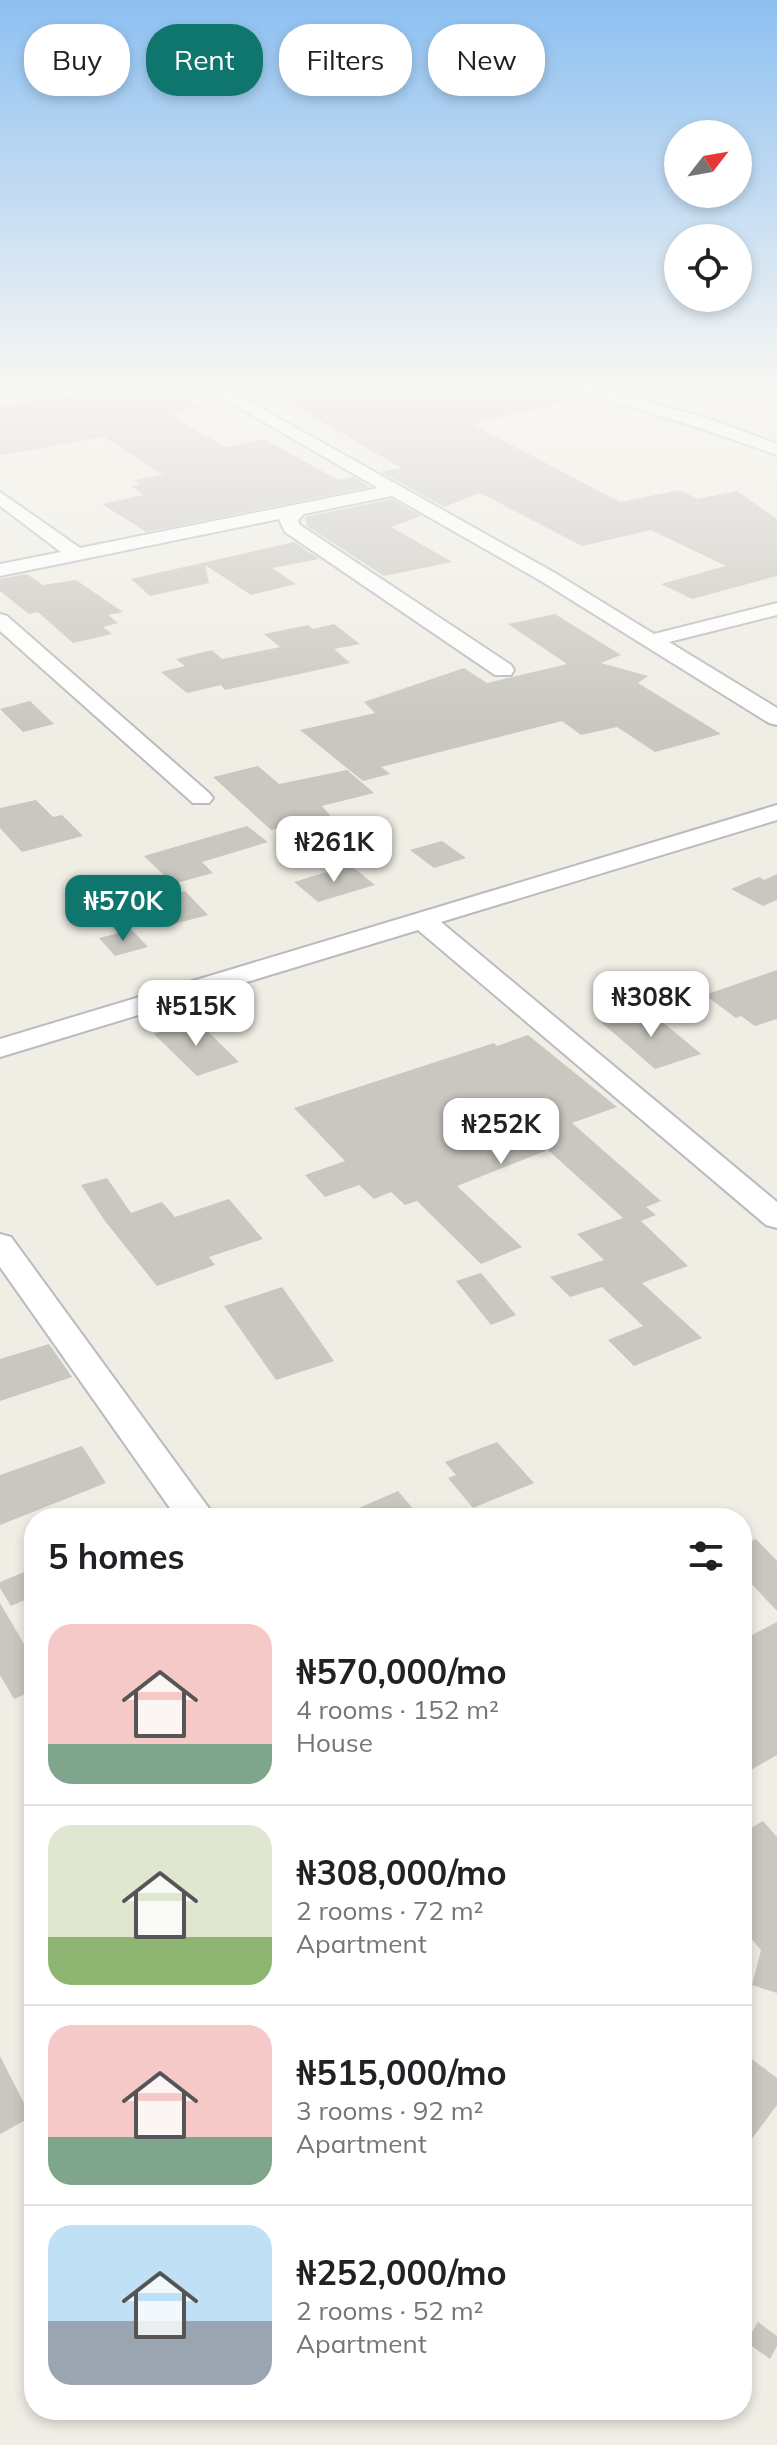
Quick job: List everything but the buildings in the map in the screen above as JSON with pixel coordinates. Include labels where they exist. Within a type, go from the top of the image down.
[{"type":"street","points":[[1,498],[77,555]]},
{"type":"street","points":[[0,570],[353,498]]},
{"type":"street","points":[[408,498],[654,640],[777,718]]},
{"type":"street","points":[[298,509],[288,519],[292,528],[503,670]]},
{"type":"street","points":[[654,640],[777,609]]},
{"type":"street","points":[[0,620],[201,798]]},
{"type":"street","points":[[0,1048],[777,812]]},
{"type":"street","points":[[421,919],[777,1218]]},
{"type":"street","points":[[0,1244],[190,1508]]}]
